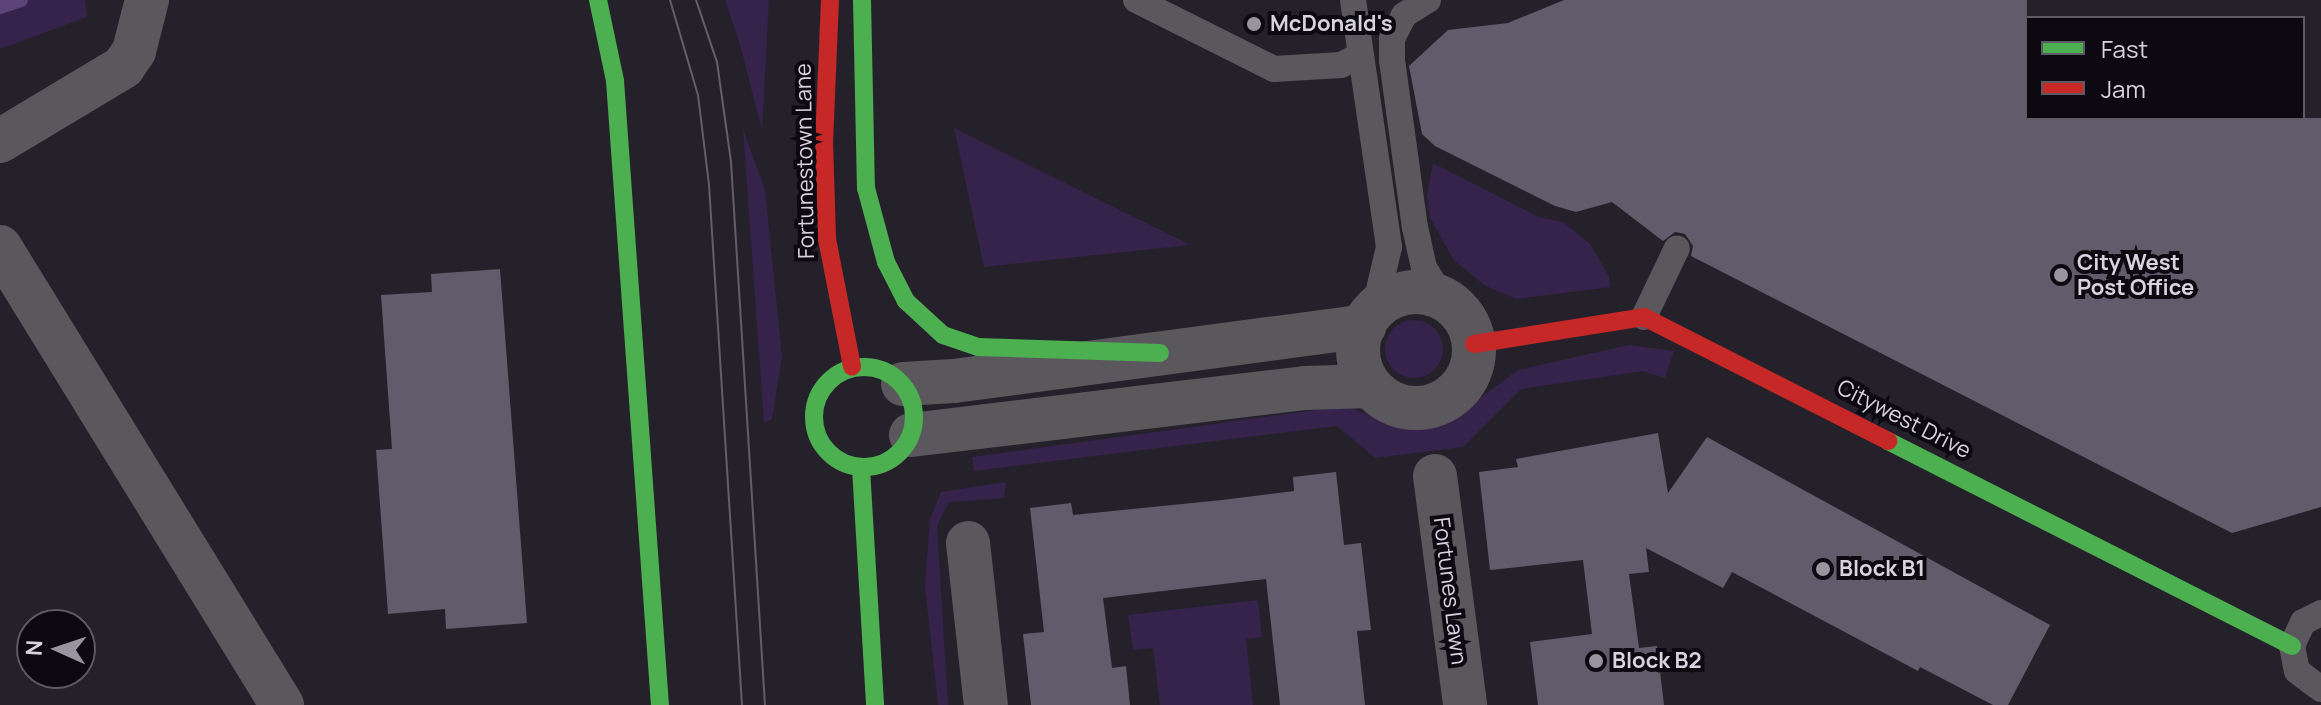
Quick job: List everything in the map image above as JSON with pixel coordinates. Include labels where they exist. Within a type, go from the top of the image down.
[{"type":"street","points":[[0,141],[43,120],[123,67],[134,51],[147,0]]},
{"type":"street","points":[[598,0],[615,81],[660,705]]},
{"type":"street","name":"Fortunestown Lane","points":[[830,0],[824,141],[827,239],[852,367]]},
{"type":"street","points":[[862,0],[866,188],[886,262],[906,301],[943,335],[978,347],[1048,353],[1160,353]]},
{"type":"street","points":[[0,247],[282,705]]},
{"type":"street","points":[[903,384],[1160,353],[1369,319],[1405,293],[1443,298],[1469,325],[1474,344],[1466,380],[1438,404],[1401,407],[1370,386],[1359,357],[1369,319]]},
{"type":"street","points":[[1474,344],[1644,317]]},
{"type":"street","name":"Citywest Drive","points":[[1644,317],[2292,646]]},
{"type":"street","points":[[852,367],[880,368],[903,384],[914,408],[911,435],[892,460],[861,468],[845,464],[821,444],[813,413],[825,384],[852,367]]},
{"type":"street","points":[[911,435],[1305,388],[1370,386]]},
{"type":"street","points":[[861,468],[875,705]]},
{"type":"street","name":"Fortunes Lawn","points":[[1435,476],[1465,705]]},
{"type":"street","points":[[968,543],[986,705]]},
{"type":"lane","points":[[1136,0],[1274,69],[1341,65],[1361,55]]},
{"type":"lane","points":[[1353,0],[1389,247],[1369,319]]},
{"type":"lane","points":[[1428,0],[1404,15],[1392,39],[1392,60],[1415,227],[1424,268],[1443,298]]},
{"type":"lane","points":[[1644,317],[1677,248]]},
{"type":"lane","points":[[2321,613],[2303,622],[2292,646],[2297,671],[2321,689]]},
{"type":"shaded area","points":[[0,0],[85,0],[87,17],[0,49]]},
{"type":"shaded area","points":[[725,0],[769,0],[762,131],[741,48]]},
{"type":"shaded area","points":[[954,128],[1190,245],[984,267]]},
{"type":"shaded area","points":[[743,129],[765,190],[782,357],[772,419],[764,423]]},
{"type":"shaded area","points":[[1433,163],[1539,217],[1563,222],[1590,244],[1609,276],[1610,287],[1516,299],[1484,285],[1453,259],[1430,218],[1427,196]]},
{"type":"shaded area","points":[[1414,320],[1435,328],[1443,349],[1435,370],[1414,378],[1393,370],[1385,349],[1393,328]]},
{"type":"shaded area","points":[[1629,345],[1674,351],[1665,378],[1643,371],[1521,389],[1463,447],[1375,458],[1337,426],[974,471],[972,457],[1346,406],[1395,425],[1441,427],[1518,370]]},
{"type":"shaded area","points":[[1006,482],[1004,498],[949,502],[937,526],[948,705],[938,705],[925,586],[930,519],[941,492]]},
{"type":"shaded area","points":[[1258,600],[1262,637],[1246,639],[1253,705],[1160,705],[1153,648],[1133,650],[1128,615]]},
{"type":"building","points":[[1564,0],[2027,0],[2025,120],[2321,118],[2321,507],[2232,533],[1691,256],[1693,246],[1685,234],[1675,232],[1663,241],[1612,202],[1576,212],[1555,206],[1435,146],[1422,134],[1409,66],[1448,30],[1508,23]]},
{"type":"building","points":[[500,269],[527,623],[446,629],[445,609],[388,614],[376,450],[392,449],[381,295],[432,292],[431,274]]},
{"type":"building","name":"Block B1","points":[[1658,433],[1668,493],[1707,437],[2050,625],[2008,705],[1993,705],[1920,667],[1918,671],[1732,572],[1723,588],[1646,548],[1649,572],[1629,574],[1639,648],[1657,646],[1664,705],[1538,705],[1530,642],[1592,634],[1583,560],[1490,570],[1479,472],[1518,467],[1516,459]]},
{"type":"building","points":[[1336,472],[1344,545],[1361,543],[1371,630],[1357,631],[1365,705],[1280,705],[1266,579],[1103,598],[1112,668],[1126,666],[1130,705],[1031,705],[1023,634],[1044,632],[1030,508],[1071,503],[1073,515],[1222,500],[1294,491],[1293,477]]},
{"type":"waterway","points":[[0,7],[21,0]]},
{"type":"tram line","points":[[670,0],[698,95],[709,185],[742,705]]},
{"type":"tram line","points":[[696,0],[717,62],[731,162],[765,705]]},
{"type":"traffic: fast","points":[[598,0],[615,81],[660,705]]},
{"type":"traffic: fast","points":[[862,0],[866,188],[886,262],[906,301],[943,335],[978,347],[1160,353]]},
{"type":"traffic: fast","points":[[854,367],[874,367],[900,381],[911,398],[914,417],[911,436],[900,453],[874,467],[854,467],[836,459],[822,445],[814,427],[814,407],[822,389],[836,375],[854,367]]},
{"type":"traffic: fast","points":[[1888,441],[2292,646]]},
{"type":"traffic: fast","points":[[861,468],[875,705]]},
{"type":"traffic: jam","points":[[830,0],[824,141],[827,239],[852,367]]},
{"type":"traffic: jam","points":[[1474,344],[1644,317],[1888,441]]},
{"type":"place","name":"McDonald's","points":[[1254,24]]},
{"type":"place","name":"City West Post Office","points":[[2061,275]]},
{"type":"place","name":"Block B1","points":[[1823,569]]},
{"type":"place","name":"Block B2","points":[[1596,661]]}]
